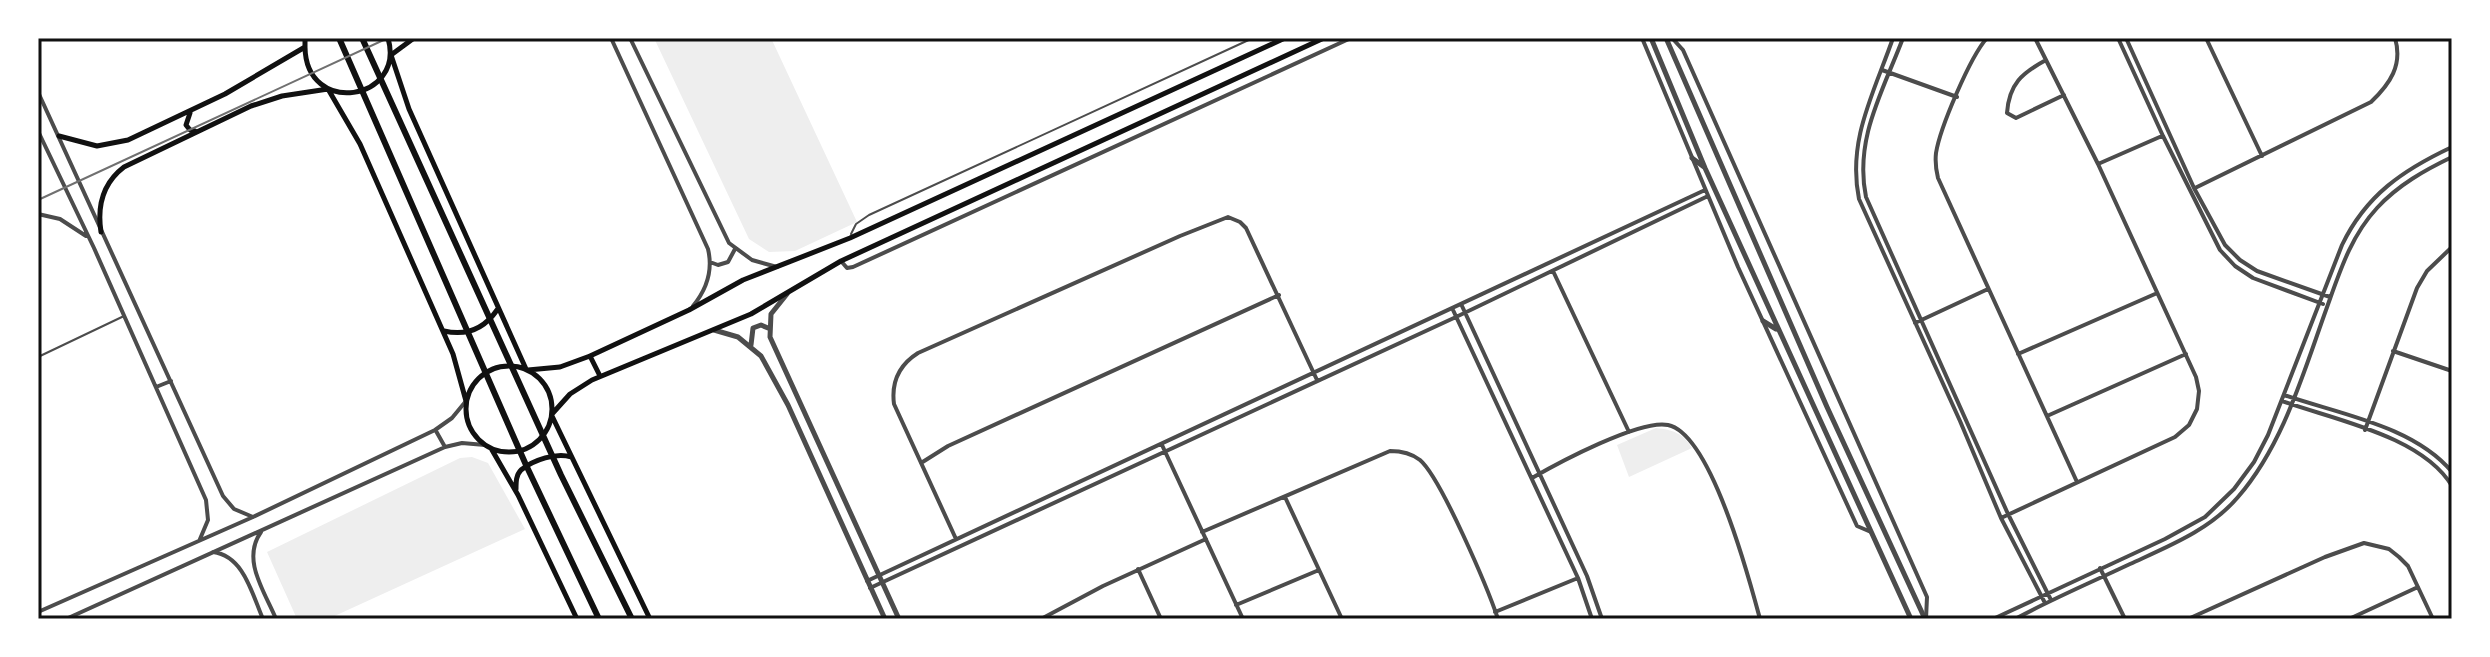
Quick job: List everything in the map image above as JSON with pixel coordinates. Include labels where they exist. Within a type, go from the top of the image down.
[{"type":"highway","points":[[339,38],[526,465],[599,619]]},
{"type":"highway","points":[[362,38],[554,461],[632,619]]},
{"type":"main road","points":[[306,38],[310,71],[328,89],[360,144],[453,354],[466,401],[468,423],[475,436],[485,445],[507,452],[530,447],[542,437],[552,415],[570,394],[600,376],[751,314],[841,261],[1324,38]]},
{"type":"main road","points":[[388,38],[409,109],[497,309],[527,370],[545,385],[551,399],[552,415],[650,619]]},
{"type":"main road","points":[[101,232],[101,200],[115,175],[131,163],[195,131],[273,99],[328,89],[346,94],[367,89],[383,75],[391,55],[414,38]]},
{"type":"main road","points":[[466,401],[475,382],[492,369],[560,367],[590,356],[689,310],[731,286],[850,238],[1285,38]]},
{"type":"main road","points":[[59,136],[89,146],[115,145],[190,112],[305,47]]},
{"type":"main road","points":[[1164,94],[1164,103],[1170,109]]},
{"type":"main road","points":[[1135,107],[1142,113],[1142,122]]},
{"type":"main road","points":[[190,112],[186,125],[195,131]]},
{"type":"main road","points":[[443,331],[474,330],[484,325],[497,309]]},
{"type":"main road","points":[[590,356],[600,376]]},
{"type":"main road","points":[[492,449],[577,619]]},
{"type":"main road","points":[[516,492],[517,478],[522,470],[555,455],[572,458]]},
{"type":"street","points":[[611,38],[708,249],[710,262],[703,291],[689,310]]},
{"type":"street","points":[[630,38],[718,225],[735,249],[759,263],[780,267]]},
{"type":"street","points":[[841,261],[847,268],[853,267],[1351,38]]},
{"type":"street","points":[[1642,38],[1705,190],[1857,526],[1871,532]]},
{"type":"street","points":[[1651,38],[1705,168],[1911,619]]},
{"type":"street","points":[[1666,38],[1827,407],[1925,619]]},
{"type":"street","points":[[1672,38],[1685,55],[1927,597],[1925,619]]},
{"type":"street","points":[[1893,38],[1857,139],[1855,169],[1859,199],[2001,518],[2045,603]]},
{"type":"street","points":[[1903,38],[1864,140],[1862,178],[1866,197],[2008,514],[2051,600]]},
{"type":"street","points":[[1987,38],[1975,56],[1940,139],[1936,165],[1943,191],[2077,482]]},
{"type":"street","points":[[2001,518],[2175,437],[2189,425],[2197,409],[2199,391],[2186,354],[2098,164],[2035,38]]},
{"type":"street","points":[[2118,38],[2163,136],[2225,245],[2257,271],[2330,297]]},
{"type":"street","points":[[2126,38],[2220,250],[2235,266],[2253,278],[2327,305]]},
{"type":"street","points":[[2206,38],[2262,156]]},
{"type":"street","points":[[2192,189],[2371,102],[2392,78],[2397,63],[2395,38]]},
{"type":"street","points":[[1890,48],[1898,51]]},
{"type":"street","points":[[2046,60],[2023,73],[2014,83],[2007,113],[2016,118],[2064,95]]},
{"type":"street","points":[[1882,70],[1957,97]]},
{"type":"street","points":[[38,92],[223,496],[234,509],[253,517]]},
{"type":"street","points":[[38,131],[208,507],[208,520],[200,539]]},
{"type":"street","points":[[2098,164],[2169,133]]},
{"type":"street","points":[[1993,619],[2187,527],[2220,504],[2254,462],[2282,401],[2342,245],[2369,202],[2408,169],[2452,147]]},
{"type":"street","points":[[2015,619],[2192,534],[2227,510],[2261,466],[2291,404],[2349,248],[2376,209],[2399,187],[2452,157]]},
{"type":"street","points":[[1692,158],[1705,168]]},
{"type":"street","points":[[870,588],[1456,317],[1552,271],[1705,190]]},
{"type":"street","points":[[867,581],[1549,264],[1708,196]]},
{"type":"street","points":[[1859,199],[1866,197]]},
{"type":"street","points":[[38,214],[68,223],[89,240]]},
{"type":"street","points":[[956,540],[899,415],[893,391],[900,368],[918,353],[1225,218],[1236,220],[1246,228],[1317,380]]},
{"type":"street","points":[[2365,430],[2417,288],[2433,264],[2452,247]]},
{"type":"street","points":[[710,262],[718,265],[728,262],[735,249]]},
{"type":"street","points":[[1549,264],[1629,432]]},
{"type":"street","points":[[1915,323],[1988,289]]},
{"type":"street","points":[[792,290],[775,307],[769,329],[774,348],[899,619]]},
{"type":"street","points":[[2018,354],[2156,294]]},
{"type":"street","points":[[921,463],[948,446],[1279,295]]},
{"type":"street","points":[[1462,306],[1587,576],[1602,619]]},
{"type":"street","points":[[1453,310],[1578,578],[1592,619]]},
{"type":"street","points":[[1763,321],[1778,331]]},
{"type":"street","points":[[751,345],[753,328],[761,325],[769,329]]},
{"type":"street","points":[[709,329],[732,334],[751,345],[761,356],[788,405],[885,619]]},
{"type":"street","points":[[2393,351],[2452,371]]},
{"type":"street","points":[[2047,416],[2186,354]]},
{"type":"street","points":[[156,387],[171,381]]},
{"type":"street","points":[[2284,395],[2403,435],[2424,446],[2452,472]]},
{"type":"street","points":[[38,612],[253,517],[435,430],[452,418],[466,401]]},
{"type":"street","points":[[2282,401],[2399,441],[2419,451],[2452,486]]},
{"type":"street","points":[[1814,410],[1820,412],[1827,407]]},
{"type":"street","points":[[1532,478],[1650,425],[1666,424],[1685,433],[1693,442],[1732,524],[1760,619]]},
{"type":"street","points":[[1510,431],[1518,427]]},
{"type":"street","points":[[435,430],[445,447]]},
{"type":"street","points":[[1825,436],[1829,430],[1838,430]]},
{"type":"street","points":[[66,619],[445,447],[462,443],[485,445]]},
{"type":"street","points":[[1162,445],[1243,619]]},
{"type":"street","points":[[1202,532],[1390,451],[1413,456],[1430,472],[1498,619]]},
{"type":"street","points":[[1285,497],[1342,619]]},
{"type":"street","points":[[265,528],[255,542],[252,558],[276,619]]},
{"type":"street","points":[[1041,619],[1138,569],[1206,539]]},
{"type":"street","points":[[2188,619],[2325,557],[2364,543],[2389,549],[2408,566],[2433,619]]},
{"type":"street","points":[[211,552],[228,557],[239,566],[263,619]]},
{"type":"street","points":[[2100,568],[2125,619]]},
{"type":"street","points":[[1138,569],[1161,619]]},
{"type":"street","points":[[1236,605],[1319,570]]},
{"type":"street","points":[[1495,612],[1578,578]]},
{"type":"street","points":[[2349,619],[2418,587]]},
{"type":"street","points":[[2205,612],[2208,619]]},
{"type":"lane","points":[[850,238],[856,224],[869,215],[1253,38]]},
{"type":"lane","points":[[38,357],[124,316]]},
{"type":"shaded area","points":[[654,38],[771,38],[857,222],[795,251],[769,252],[749,239]]},
{"type":"shaded area","points":[[1656,428],[1677,433],[1692,448],[1629,477],[1617,445]]},
{"type":"shaded area","points":[[472,457],[488,463],[525,529],[328,619],[297,619],[267,552],[460,458]]},
{"type":"railway","points":[[38,200],[388,38]]}]
